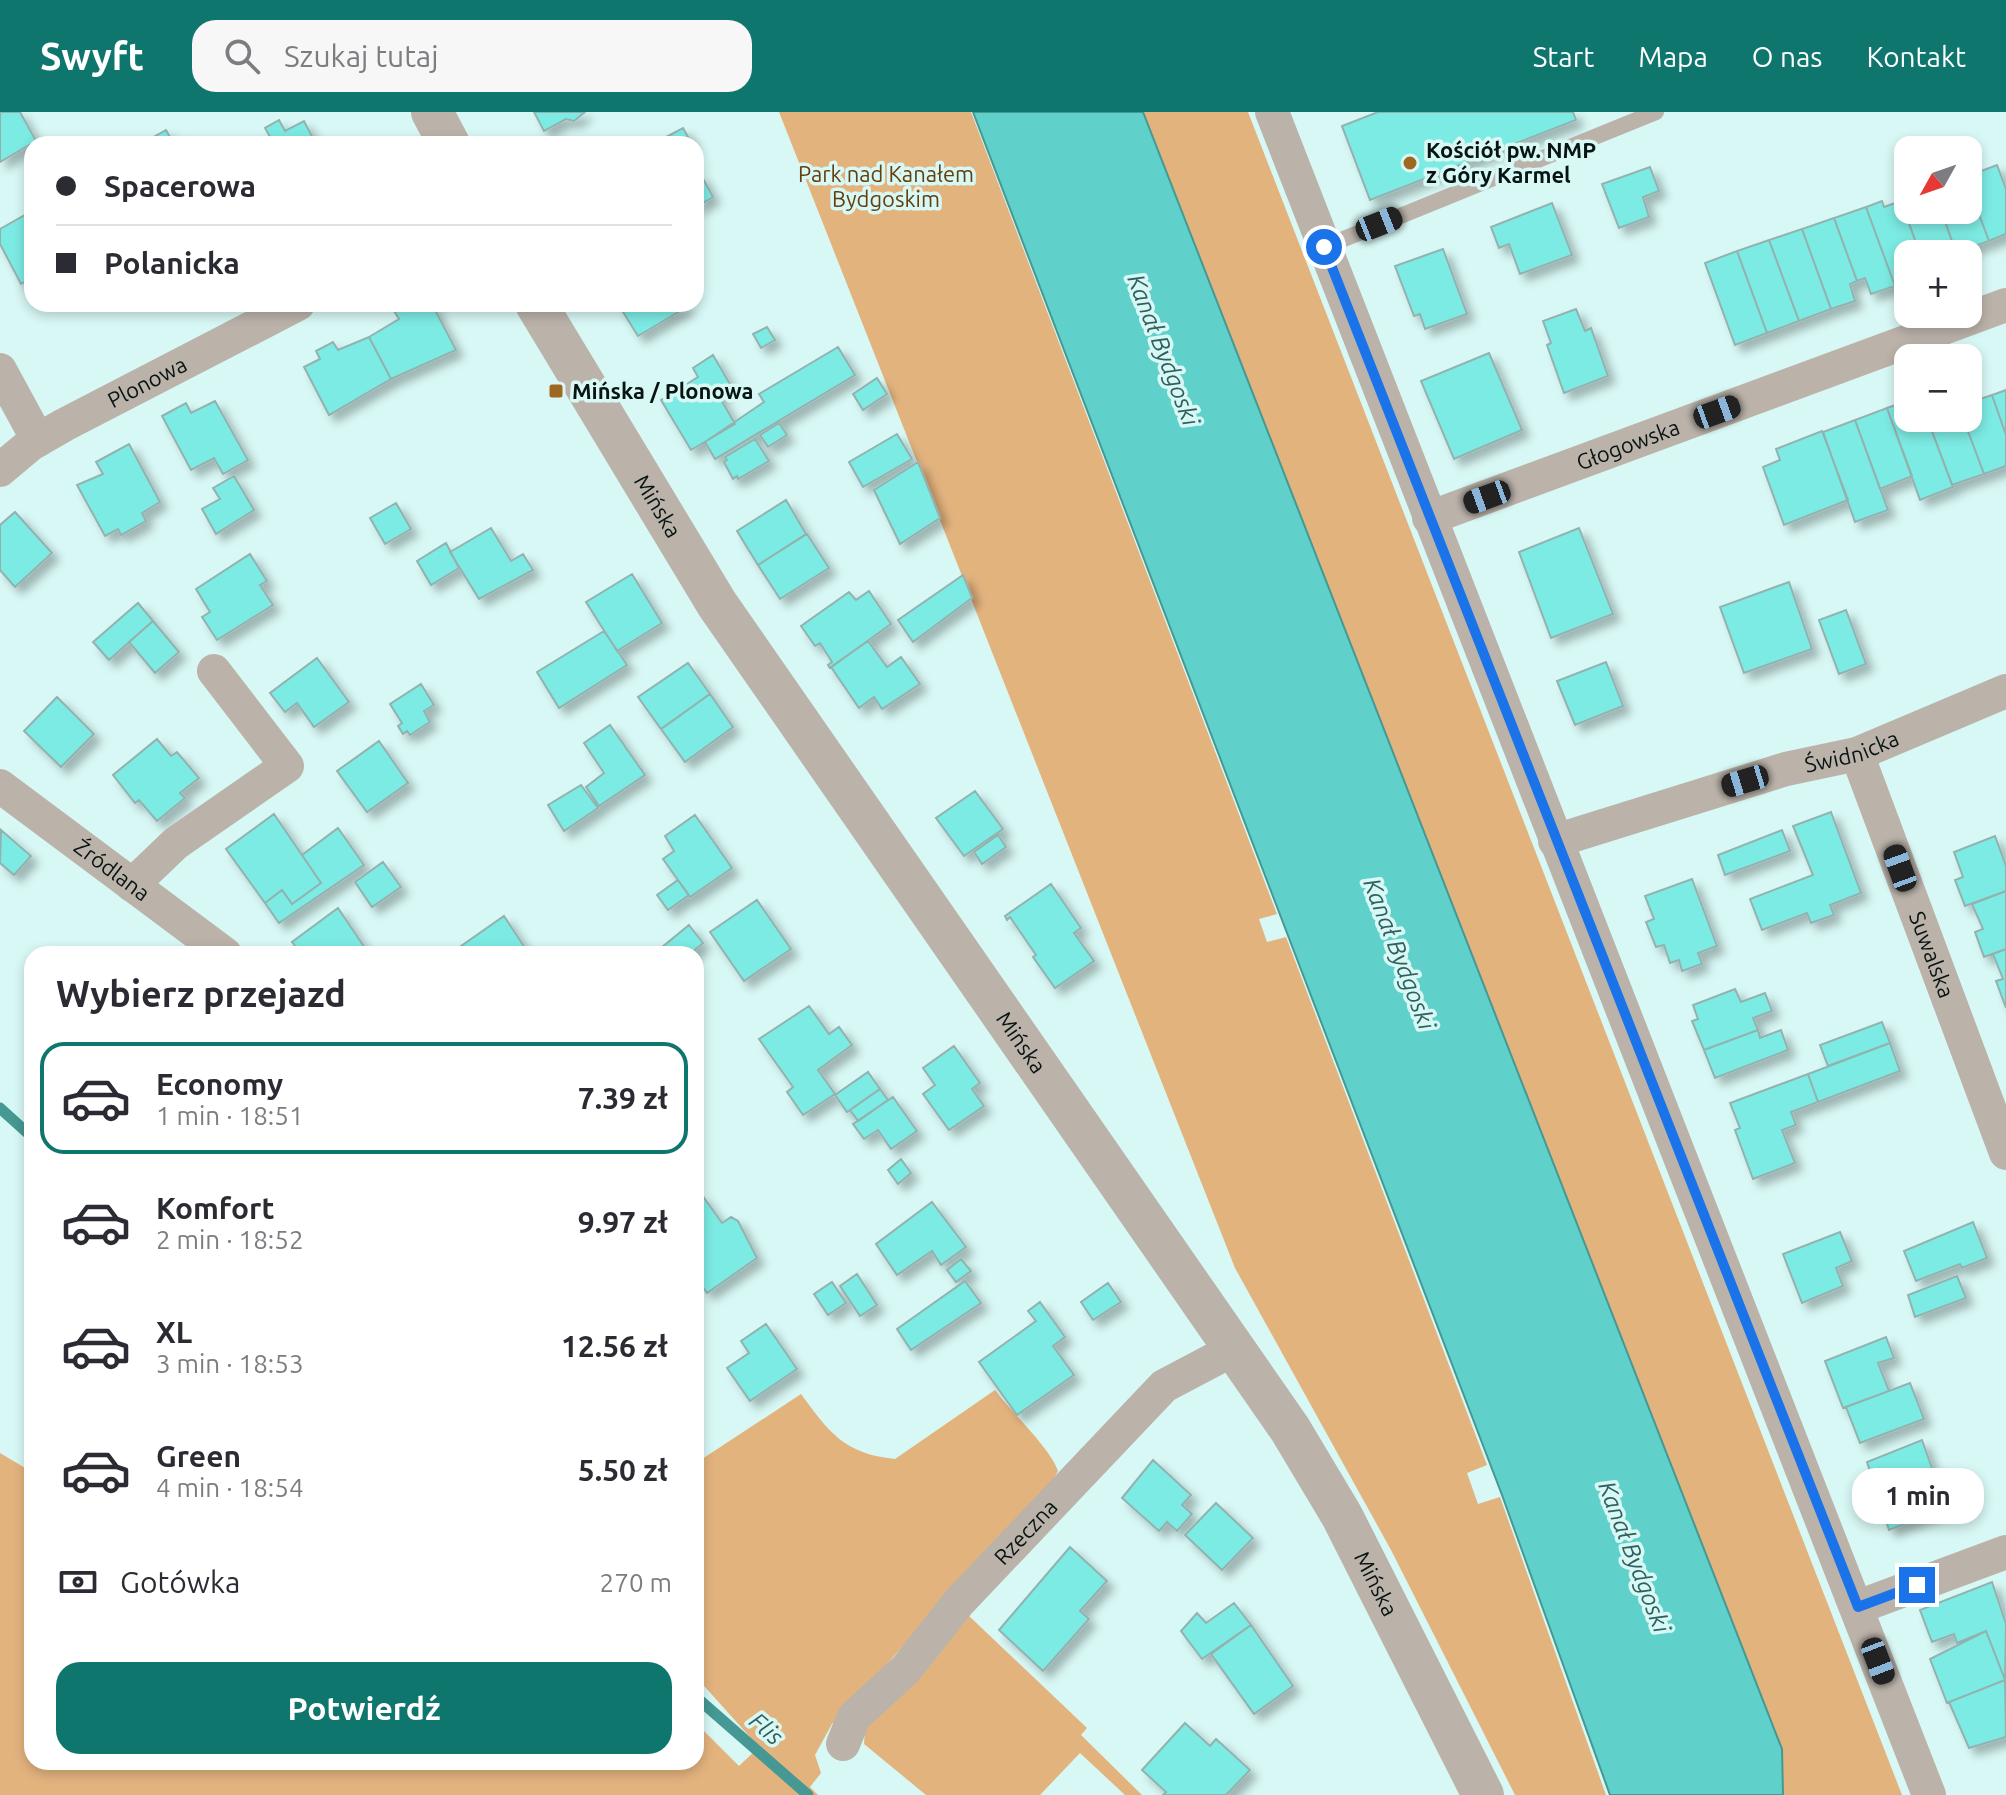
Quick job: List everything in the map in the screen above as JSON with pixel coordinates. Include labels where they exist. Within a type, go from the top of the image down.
[{"type":"street","points":[[432,112],[445,136]]},
{"type":"street","points":[[1272,112],[1929,1795]]},
{"type":"street","name":"Głogowska","points":[[1429,518],[2006,305]]},
{"type":"street","name":"Plonowa","points":[[0,470],[38,440],[283,312]]},
{"type":"street","name":"Mińska","points":[[541,312],[717,604],[937,924],[1236,1348],[1342,1516],[1483,1795]]},
{"type":"street","points":[[0,370],[38,440]]},
{"type":"street","points":[[132,885],[176,843],[287,766],[214,671]]},
{"type":"street","name":"Świdnicka","points":[[1555,841],[1786,769],[1857,754],[2006,691]]},
{"type":"street","name":"Suwalska","points":[[1857,754],[2006,1153]]},
{"type":"street","name":"Źródlana","points":[[0,786],[214,946]]},
{"type":"street","name":"Rzeczna","points":[[843,1744],[854,1717],[906,1669],[959,1602],[1164,1386],[1236,1348]]},
{"type":"street","points":[[1858,1607],[2006,1552]]},
{"type":"lane","points":[[1324,247],[1656,112]]},
{"type":"green space","name":"Park nad Kanałem Bydgoskim","points":[[779,112],[971,112],[1277,914],[1259,919],[1267,942],[1286,937],[1487,1465],[1467,1473],[1478,1504],[1500,1497],[1606,1795],[1515,1795],[1391,1550],[1235,1268]]},
{"type":"green space","points":[[1143,112],[1248,112],[1902,1795],[1783,1795],[1782,1749]]},
{"type":"green space","points":[[995,1390],[1039,1441],[1058,1471],[1051,1484],[832,1724],[815,1755],[821,1773],[810,1787],[818,1795],[0,1795],[0,1453],[24,1467],[24,1770],[704,1770],[704,1731],[739,1766],[759,1747],[704,1686],[704,1458],[801,1394],[839,1439],[863,1452],[895,1459]]},
{"type":"green space","points":[[969,1616],[1087,1728],[1081,1735],[1142,1795],[1125,1795],[1080,1753],[1040,1795],[926,1795],[864,1744],[865,1728]]},
{"type":"water","name":"Kanał Bydgoski","points":[[973,112],[1143,112],[1782,1749],[1783,1795],[1610,1795],[1502,1495]]},
{"type":"building","points":[[0,112],[20,112],[33,136],[24,136],[24,148],[0,162]]},
{"type":"building","points":[[534,112],[585,112],[574,121],[566,119],[544,131]]},
{"type":"building","name":"Kościół pw. NMP z Góry Karmel","points":[[1378,112],[1573,112],[1576,120],[1370,200],[1342,126]]},
{"type":"building","points":[[279,120],[285,131],[304,121],[312,136],[270,136],[265,128]]},
{"type":"building","points":[[683,128],[688,136],[668,136]]},
{"type":"building","points":[[166,130],[169,136],[155,136]]},
{"type":"building","points":[[1997,165],[2006,189],[2006,234],[1989,241],[1982,222],[1982,171]]},
{"type":"building","points":[[1650,167],[1659,191],[1643,197],[1649,217],[1619,228],[1602,184]]},
{"type":"building","points":[[704,180],[713,197],[704,202]]},
{"type":"building","points":[[1882,201],[1884,207],[1894,203],[1894,224],[1909,224],[1915,240],[1894,240],[1894,283],[1866,207]]},
{"type":"building","points":[[1552,203],[1572,255],[1520,274],[1509,244],[1499,248],[1491,227]]},
{"type":"building","points":[[1866,207],[1894,286],[1871,294],[1865,278],[1857,281],[1834,218]]},
{"type":"building","points":[[24,216],[24,282],[21,284],[0,244],[0,229]]},
{"type":"building","points":[[1834,218],[1857,281],[1850,284],[1855,301],[1831,309],[1802,229]]},
{"type":"building","points":[[1982,222],[1989,241],[1982,244],[1982,240],[1951,240],[1946,224]]},
{"type":"building","points":[[1909,224],[1946,224],[1952,240],[1915,240]]},
{"type":"building","points":[[1802,229],[1831,309],[1799,321],[1769,240]]},
{"type":"building","points":[[1769,240],[1799,321],[1767,333],[1737,251]]},
{"type":"building","points":[[1443,249],[1467,314],[1425,329],[1420,314],[1414,316],[1395,266]]},
{"type":"building","points":[[1737,251],[1767,333],[1735,345],[1705,263]]},
{"type":"building","points":[[1576,309],[1585,331],[1591,328],[1608,376],[1564,393],[1547,345],[1551,343],[1543,321]]},
{"type":"building","points":[[395,312],[436,312],[456,350],[391,379],[369,337],[399,319]]},
{"type":"building","points":[[623,312],[679,312],[638,336]]},
{"type":"building","points":[[767,327],[775,340],[761,348],[753,334]]},
{"type":"building","points":[[369,337],[391,379],[329,415],[304,367],[320,359],[316,351],[333,342],[338,350]]},
{"type":"building","points":[[838,347],[855,375],[715,459],[705,442],[764,402],[759,394]]},
{"type":"building","points":[[1489,353],[1522,430],[1454,459],[1421,381]]},
{"type":"building","points":[[713,355],[731,386],[718,394],[735,424],[691,450],[661,400],[698,377],[693,368]]},
{"type":"building","points":[[877,378],[887,394],[863,410],[853,394]]},
{"type":"building","points":[[2006,390],[2006,435],[1992,395]]},
{"type":"building","points":[[1992,395],[2006,435],[2006,466],[1984,474],[1968,432],[1982,432],[1982,398]]},
{"type":"building","points":[[215,401],[248,460],[223,474],[214,458],[191,470],[162,416],[186,403],[191,413]]},
{"type":"building","points":[[1894,406],[1894,428],[1887,408]]},
{"type":"building","points":[[1887,408],[1912,476],[1880,489],[1855,420]]},
{"type":"building","points":[[1855,420],[1888,510],[1855,522],[1823,432]]},
{"type":"building","points":[[779,423],[787,435],[768,447],[760,435]]},
{"type":"building","points":[[1822,431],[1848,500],[1784,525],[1763,467],[1780,460],[1776,449]]},
{"type":"building","points":[[1896,432],[1932,432],[1953,487],[1920,500]]},
{"type":"building","points":[[1932,432],[1968,432],[1984,474],[1952,485]]},
{"type":"building","points":[[897,434],[912,459],[863,487],[849,462]]},
{"type":"building","points":[[755,439],[769,461],[733,479],[724,462],[727,460],[725,457]]},
{"type":"building","points":[[129,444],[160,502],[142,513],[146,521],[121,535],[118,529],[105,536],[77,485],[103,474],[96,462]]},
{"type":"building","points":[[918,462],[940,518],[900,544],[874,490]]},
{"type":"building","points":[[234,476],[254,510],[216,534],[202,509],[220,499],[213,488]]},
{"type":"building","points":[[786,500],[806,534],[758,565],[737,531]]},
{"type":"building","points":[[396,503],[411,529],[385,544],[370,518]]},
{"type":"building","points":[[15,512],[52,553],[15,587],[0,570],[0,525]]},
{"type":"building","points":[[491,528],[511,561],[523,554],[533,570],[479,599],[450,552]]},
{"type":"building","points":[[1579,528],[1613,614],[1551,638],[1519,552]]},
{"type":"building","points":[[807,534],[829,568],[780,599],[758,565]]},
{"type":"building","points":[[446,543],[459,568],[431,585],[417,561]]},
{"type":"building","points":[[250,554],[267,581],[260,585],[273,605],[217,640],[202,617],[210,612],[196,589]]},
{"type":"building","points":[[632,574],[662,623],[617,651],[586,602]]},
{"type":"building","points":[[963,575],[972,598],[913,642],[898,620]]},
{"type":"building","points":[[1789,582],[1812,649],[1744,673],[1720,607]]},
{"type":"building","points":[[869,591],[891,624],[830,668],[828,665],[832,662],[820,643],[815,646],[801,626],[849,592],[856,600]]},
{"type":"building","points":[[138,603],[153,621],[109,660],[93,642]]},
{"type":"building","points":[[1846,610],[1866,664],[1839,674],[1819,620]]},
{"type":"building","points":[[153,621],[179,652],[155,673],[129,642]]},
{"type":"building","points":[[604,631],[627,665],[559,708],[537,672]]},
{"type":"building","points":[[868,641],[887,667],[901,657],[920,684],[882,709],[874,697],[859,708],[831,667]]},
{"type":"building","points":[[317,658],[349,702],[314,727],[297,703],[285,712],[270,693]]},
{"type":"building","points":[[1606,662],[1623,706],[1575,725],[1557,681]]},
{"type":"building","points":[[688,663],[710,694],[661,729],[638,697]]},
{"type":"building","points":[[421,684],[434,705],[424,711],[430,722],[410,735],[407,731],[403,734],[398,726],[402,723],[390,704]]},
{"type":"building","points":[[710,694],[733,727],[685,762],[661,729]]},
{"type":"building","points":[[57,697],[94,734],[61,767],[24,731]]},
{"type":"building","points":[[610,725],[645,775],[599,806],[586,787],[604,773],[584,743]]},
{"type":"building","points":[[157,739],[171,756],[177,752],[199,778],[180,793],[185,798],[157,821],[139,800],[135,803],[113,775]]},
{"type":"building","points":[[379,741],[408,783],[367,812],[337,771]]},
{"type":"building","points":[[581,785],[598,808],[564,831],[548,805]]},
{"type":"building","points":[[975,791],[1003,829],[964,856],[936,818]]},
{"type":"building","points":[[1831,812],[1861,893],[1830,905],[1834,915],[1811,923],[1807,913],[1762,930],[1750,899],[1813,875],[1793,826]]},
{"type":"building","points":[[274,814],[321,883],[292,904],[282,890],[265,903],[226,849]]},
{"type":"building","points":[[695,815],[732,868],[690,897],[663,859],[674,851],[665,836]]},
{"type":"building","points":[[338,828],[364,865],[279,923],[265,903],[282,890],[292,904],[321,883],[302,855]]},
{"type":"building","points":[[1,830],[31,856],[14,875],[0,863]]},
{"type":"building","points":[[1782,830],[1790,851],[1725,875],[1718,855]]},
{"type":"building","points":[[998,835],[1006,847],[982,864],[974,852]]},
{"type":"building","points":[[1995,836],[2006,866],[2006,891],[1965,906],[1955,880],[1963,877],[1954,852]]},
{"type":"building","points":[[383,862],[401,887],[372,907],[355,882]]},
{"type":"building","points":[[1692,879],[1717,946],[1698,953],[1702,964],[1682,971],[1679,960],[1670,963],[1664,945],[1656,947],[1646,922],[1654,919],[1645,896]]},
{"type":"building","points":[[678,880],[689,895],[668,910],[657,895]]},
{"type":"building","points":[[1051,884],[1081,928],[1074,933],[1094,961],[1055,988],[1010,917],[1007,920],[1005,916]]},
{"type":"building","points":[[2006,891],[2006,949],[1984,957],[1975,932],[1983,929],[1972,904]]},
{"type":"building","points":[[757,900],[791,949],[744,981],[710,932]]},
{"type":"building","points":[[338,908],[364,946],[295,946],[292,942]]},
{"type":"building","points":[[504,916],[524,946],[461,946]]},
{"type":"building","points":[[689,925],[703,943],[699,946],[663,946]]},
{"type":"building","points":[[2006,949],[2006,1008],[1996,981],[2003,979],[1993,954]]},
{"type":"building","points":[[1735,989],[1741,1002],[1765,993],[1772,1011],[1753,1018],[1758,1030],[1704,1050],[1692,1021],[1698,1019],[1693,1005]]},
{"type":"building","points":[[809,1006],[829,1034],[839,1027],[852,1045],[818,1070],[835,1094],[803,1115],[787,1092],[793,1087],[759,1039]]},
{"type":"building","points":[[1882,1022],[1890,1043],[1828,1066],[1820,1045]]},
{"type":"building","points":[[1758,1030],[1760,1038],[1781,1030],[1788,1050],[1715,1078],[1704,1050]]},
{"type":"building","points":[[1890,1043],[1900,1071],[1818,1102],[1808,1074]]},
{"type":"building","points":[[954,1046],[980,1083],[972,1089],[984,1106],[949,1130],[923,1094],[935,1085],[923,1068]]},
{"type":"building","points":[[868,1072],[880,1089],[847,1112],[835,1095]]},
{"type":"building","points":[[1808,1074],[1818,1102],[1791,1112],[1796,1125],[1782,1130],[1795,1163],[1753,1179],[1735,1130],[1740,1128],[1730,1103]]},
{"type":"building","points":[[880,1089],[888,1100],[858,1121],[850,1110]]},
{"type":"building","points":[[893,1097],[917,1131],[891,1149],[878,1130],[864,1139],[853,1124]]},
{"type":"building","points":[[901,1159],[911,1173],[898,1184],[888,1170]]},
{"type":"building","points":[[704,1198],[722,1223],[731,1217],[738,1221],[757,1258],[707,1293],[704,1289]]},
{"type":"building","points":[[932,1202],[966,1247],[941,1265],[932,1251],[897,1275],[876,1244]]},
{"type":"building","points":[[1973,1222],[1987,1258],[1962,1268],[1960,1264],[1916,1281],[1904,1251]]},
{"type":"building","points":[[1840,1232],[1852,1261],[1836,1268],[1843,1286],[1802,1303],[1783,1254]]},
{"type":"building","points":[[961,1259],[971,1271],[956,1282],[947,1270]]},
{"type":"building","points":[[857,1274],[877,1305],[860,1316],[840,1286]]},
{"type":"building","points":[[1957,1276],[1966,1298],[1915,1317],[1908,1295]]},
{"type":"building","points":[[965,1281],[981,1303],[911,1350],[897,1329]]},
{"type":"building","points":[[832,1282],[846,1303],[828,1315],[814,1294]]},
{"type":"building","points":[[1108,1283],[1121,1302],[1093,1320],[1081,1302]]},
{"type":"building","points":[[1040,1302],[1065,1337],[1053,1346],[1074,1375],[1017,1415],[979,1362],[1036,1321],[1028,1311]]},
{"type":"building","points":[[766,1324],[797,1369],[750,1401],[727,1368],[749,1353],[741,1341]]},
{"type":"building","points":[[1886,1337],[1894,1358],[1878,1363],[1889,1391],[1843,1408],[1825,1361]]},
{"type":"building","points":[[1910,1383],[1924,1419],[1860,1443],[1846,1407]]},
{"type":"building","points":[[1922,1440],[1946,1508],[1889,1530],[1867,1462]]},
{"type":"building","points":[[1153,1460],[1191,1495],[1182,1505],[1192,1514],[1177,1531],[1167,1522],[1159,1531],[1122,1498]]},
{"type":"building","points":[[1216,1503],[1253,1538],[1222,1570],[1185,1535]]},
{"type":"building","points":[[1070,1547],[1107,1581],[1080,1611],[1089,1619],[1043,1671],[999,1630]]},
{"type":"building","points":[[1992,1582],[2006,1624],[2005,1680],[1986,1631],[1957,1643],[1954,1634],[1932,1642],[1920,1610]]},
{"type":"building","points":[[1234,1603],[1251,1625],[1202,1659],[1181,1631],[1197,1613],[1206,1623]]},
{"type":"building","points":[[1251,1625],[1293,1686],[1254,1714],[1211,1654]]},
{"type":"building","points":[[1986,1631],[2005,1680],[1947,1703],[1930,1659]]},
{"type":"building","points":[[2005,1680],[2006,1737],[1969,1748],[1949,1702]]},
{"type":"building","points":[[1185,1723],[1210,1746],[1216,1739],[1250,1770],[1226,1795],[1163,1795],[1166,1792],[1142,1770]]},
{"type":"waterway","name":"Flis","points":[[0,1108],[24,1130]]},
{"type":"waterway","name":"Flis","points":[[704,1704],[808,1795]]},
{"type":"place","name":"Kościół pw. NMP z Góry Karmel","points":[[1410,163]]},
{"type":"place","name":"Mińska / Plonowa","points":[[556,391]]},
{"type":"route","points":[[1324,247],[1858,1607],[1917,1585]]}]
